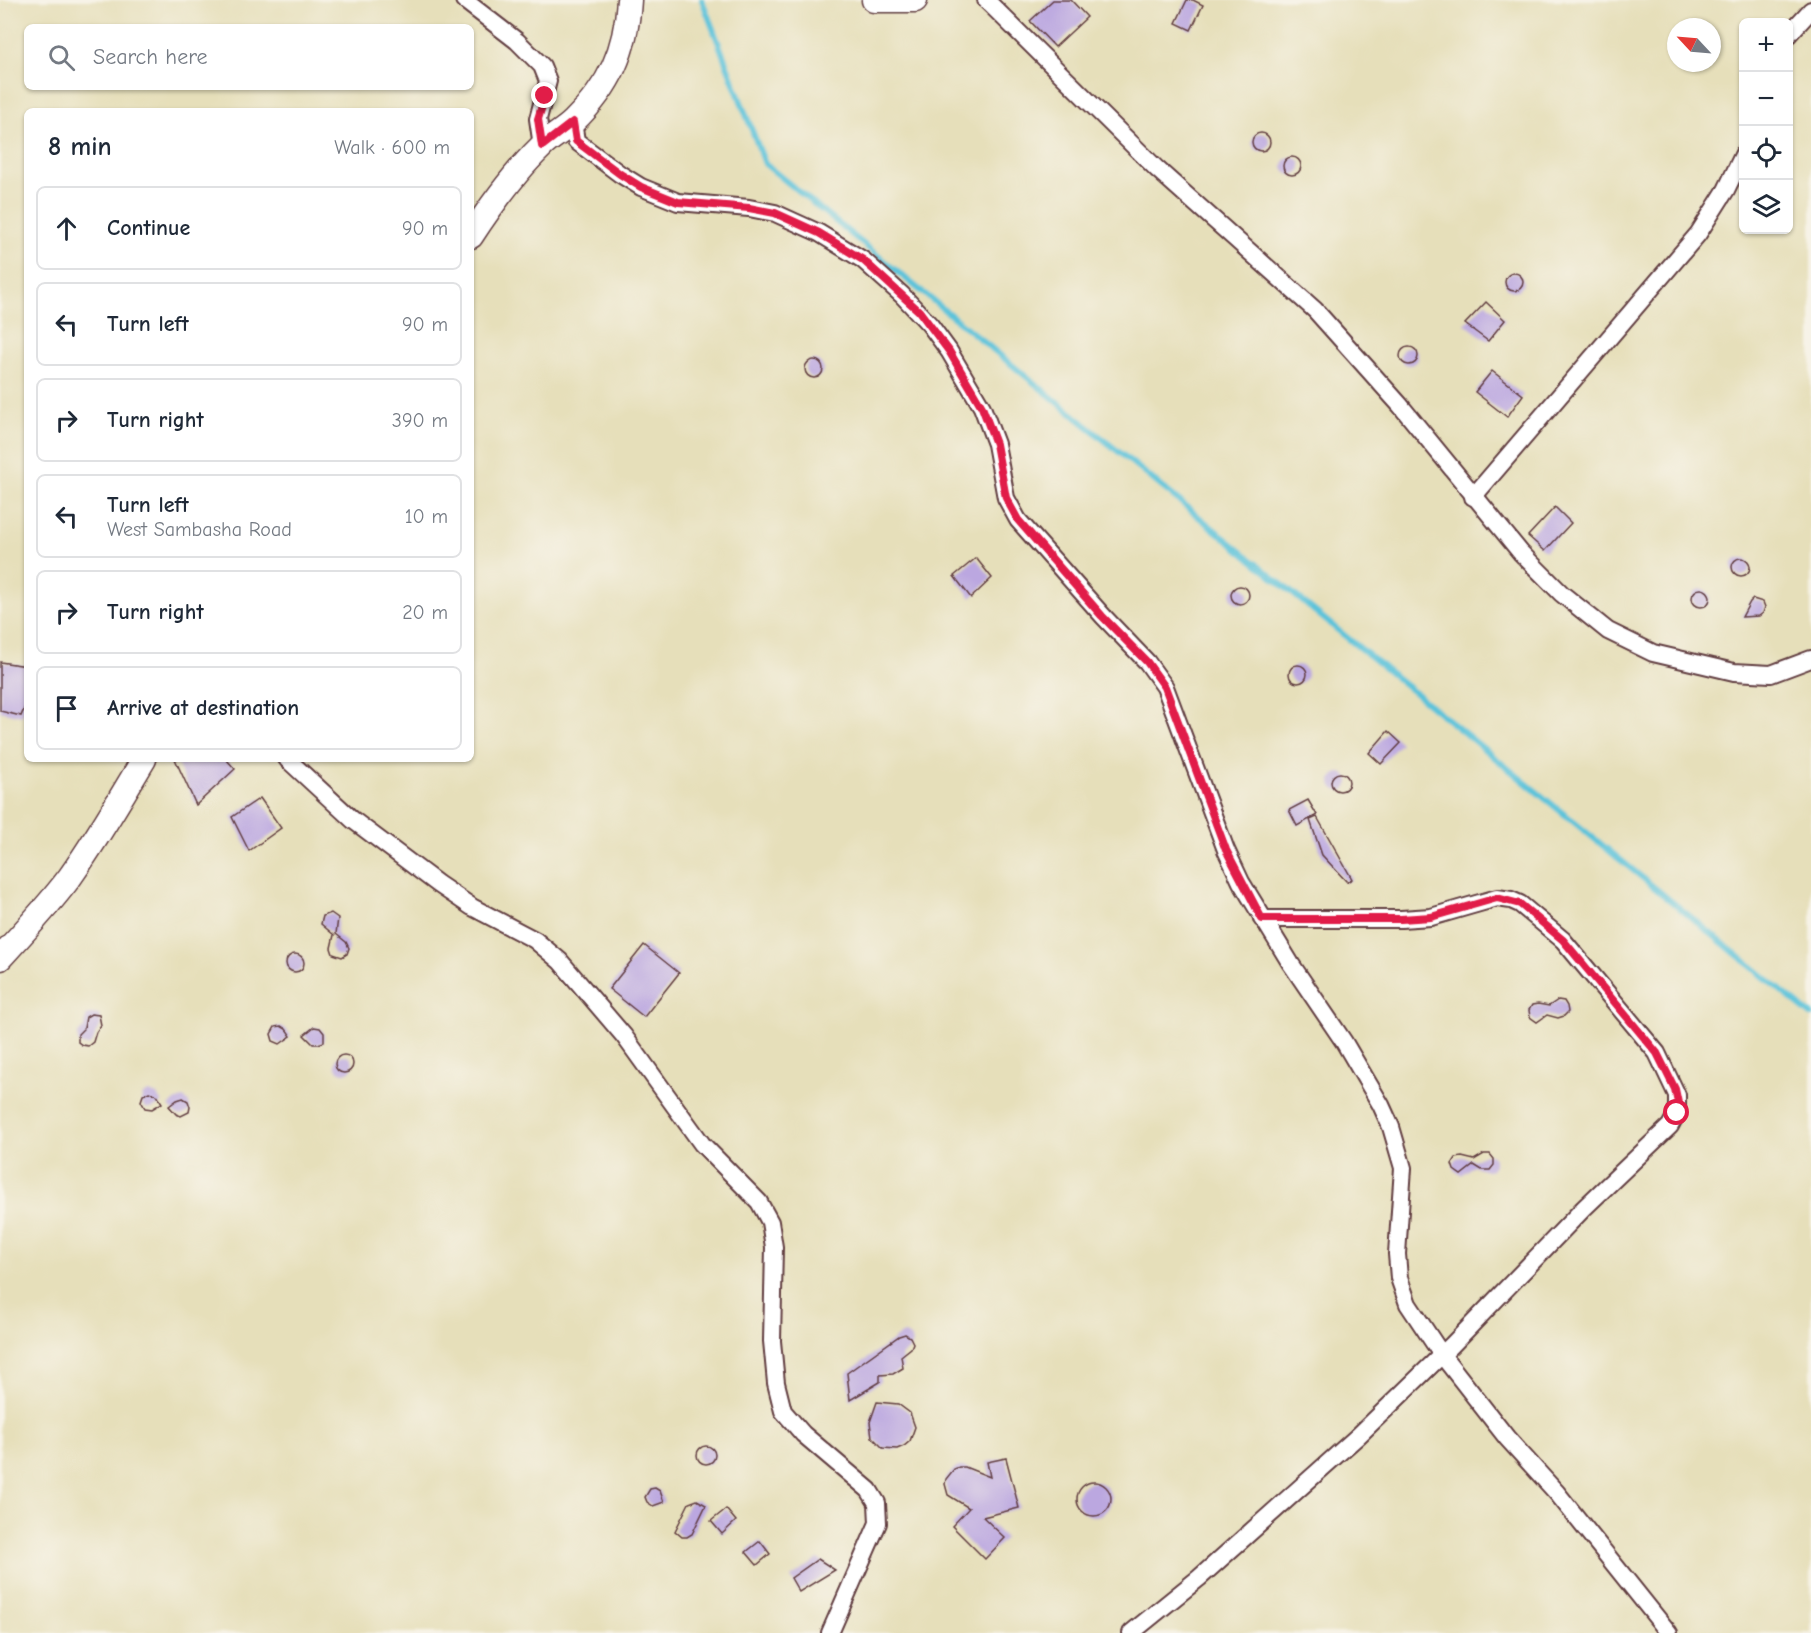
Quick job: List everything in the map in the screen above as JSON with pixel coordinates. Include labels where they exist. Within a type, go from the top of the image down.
[{"type":"street","points":[[464,0],[517,42],[542,66],[548,81],[538,119],[542,146]]},
{"type":"street","points":[[474,232],[499,194],[542,146],[573,122],[598,94],[614,70],[621,50],[629,0]]},
{"type":"street","points":[[874,0],[915,0]]},
{"type":"street","points":[[986,0],[1157,169],[1315,310],[1400,405],[1521,553],[1562,594],[1608,631],[1653,653],[1734,672],[1771,674],[1811,659]]},
{"type":"street","points":[[1793,30],[1811,10]]},
{"type":"street","points":[[573,122],[576,141],[641,187],[678,202],[749,208],[775,213],[846,248],[863,260],[919,311],[949,351],[982,407],[996,444],[1006,498],[1018,520],[1102,616],[1147,662],[1165,687],[1226,850],[1262,919],[1344,1042],[1391,1127],[1404,1175],[1397,1254],[1399,1278],[1408,1304],[1442,1354],[1507,1438],[1557,1494],[1669,1633]]},
{"type":"street","points":[[1473,497],[1698,234],[1726,190],[1739,162]]},
{"type":"street","points":[[0,958],[70,877],[142,762]]},
{"type":"street","points":[[290,762],[353,820],[438,884],[472,907],[535,940],[560,961],[624,1036],[702,1144],[759,1202],[770,1222],[774,1247],[772,1341],[776,1383],[783,1411],[803,1434],[869,1490],[878,1503],[878,1522],[831,1633]]},
{"type":"street","points":[[1131,1633],[1199,1578],[1358,1436],[1442,1354],[1584,1208],[1672,1124],[1678,1109],[1675,1089],[1657,1053],[1563,940],[1520,904],[1497,898],[1431,917],[1401,919],[1262,919]]},
{"type":"building","points":[[1053,0],[1071,0],[1087,17],[1055,47],[1030,21]]},
{"type":"building","points":[[1187,0],[1203,5],[1191,30],[1176,23]]},
{"type":"building","points":[[1261,133],[1267,136],[1270,142],[1267,148],[1261,151],[1255,148],[1252,142],[1255,136]]},
{"type":"building","points":[[1292,157],[1298,160],[1301,166],[1298,172],[1292,175],[1286,172],[1283,166],[1286,160]]},
{"type":"building","points":[[1514,273],[1520,276],[1523,282],[1520,288],[1514,291],[1508,288],[1505,282],[1508,276]]},
{"type":"building","points":[[1486,302],[1505,320],[1488,341],[1465,324]]},
{"type":"building","points":[[1409,347],[1415,350],[1418,356],[1415,362],[1409,365],[1403,362],[1400,356],[1403,350]]},
{"type":"building","points":[[814,360],[820,363],[823,369],[820,375],[814,378],[808,375],[805,369],[808,363]]},
{"type":"building","points":[[1492,371],[1523,395],[1507,417],[1475,392]]},
{"type":"building","points":[[1555,507],[1571,523],[1545,551],[1528,536]]},
{"type":"building","points":[[976,558],[992,578],[971,598],[954,576]]},
{"type":"building","points":[[1741,558],[1747,561],[1750,567],[1747,573],[1741,576],[1735,573],[1732,567],[1735,561]]},
{"type":"building","points":[[1240,586],[1246,589],[1249,595],[1246,601],[1240,604],[1234,601],[1231,595],[1234,589]]},
{"type":"building","points":[[1701,589],[1707,592],[1710,598],[1707,604],[1701,607],[1695,604],[1692,598],[1695,592]]},
{"type":"building","points":[[1753,599],[1763,602],[1765,607],[1763,613],[1759,616],[1742,617],[1750,602]]},
{"type":"building","points":[[0,662],[24,666],[24,709],[21,716],[0,711]]},
{"type":"building","points":[[1298,665],[1304,668],[1307,674],[1304,680],[1298,683],[1292,680],[1289,674],[1292,668]]},
{"type":"building","points":[[1388,731],[1401,743],[1381,764],[1369,753]]},
{"type":"building","points":[[176,762],[229,762],[235,769],[196,805]]},
{"type":"building","points":[[1340,773],[1346,776],[1349,782],[1346,788],[1340,791],[1334,788],[1331,782],[1334,776]]},
{"type":"building","points":[[260,798],[281,828],[249,851],[232,817]]},
{"type":"building","points":[[1308,800],[1317,815],[1297,826],[1289,810]]},
{"type":"building","points":[[1317,817],[1352,879],[1347,882],[1322,855],[1310,820]]},
{"type":"building","points":[[331,913],[338,918],[336,934],[346,942],[349,948],[347,954],[342,957],[333,954],[331,948],[334,935],[321,924],[323,916]]},
{"type":"building","points":[[644,945],[679,973],[644,1017],[609,989]]},
{"type":"building","points":[[295,954],[301,957],[304,963],[301,969],[295,972],[289,969],[286,963],[289,957]]},
{"type":"building","points":[[1558,1000],[1564,1001],[1567,1006],[1568,1012],[1564,1016],[1558,1018],[1547,1015],[1537,1022],[1530,1017],[1529,1010],[1532,1005],[1549,1006]]},
{"type":"building","points":[[91,1014],[99,1015],[101,1025],[93,1042],[88,1046],[82,1045],[78,1042],[78,1034],[84,1028],[86,1017]]},
{"type":"building","points":[[281,1026],[291,1036],[280,1044],[273,1041],[271,1034],[275,1027]]},
{"type":"building","points":[[314,1027],[320,1028],[324,1033],[324,1042],[313,1044],[304,1035]]},
{"type":"building","points":[[344,1055],[350,1058],[353,1064],[350,1070],[344,1073],[338,1070],[335,1064],[338,1058]]},
{"type":"building","points":[[149,1092],[157,1095],[162,1103],[152,1109],[145,1108],[141,1101],[143,1095]]},
{"type":"building","points":[[183,1098],[188,1101],[190,1107],[189,1112],[181,1116],[169,1106]]},
{"type":"building","points":[[1484,1154],[1490,1154],[1494,1159],[1494,1165],[1490,1170],[1482,1170],[1474,1165],[1461,1175],[1454,1170],[1452,1164],[1456,1158],[1474,1160]]},
{"type":"building","points":[[905,1334],[913,1343],[911,1348],[901,1356],[903,1368],[893,1374],[880,1375],[880,1382],[850,1400],[847,1373]]},
{"type":"building","points":[[877,1402],[898,1404],[910,1413],[915,1427],[910,1441],[904,1446],[897,1449],[883,1448],[872,1437],[870,1422]]},
{"type":"building","points":[[706,1446],[712,1449],[715,1455],[712,1461],[706,1464],[700,1461],[697,1455],[700,1449]]},
{"type":"building","points":[[1006,1458],[1019,1508],[983,1517],[1005,1538],[985,1559],[952,1526],[969,1508],[948,1495],[946,1479],[954,1469],[959,1467],[965,1467],[990,1477],[987,1462]]},
{"type":"building","points":[[1094,1482],[1106,1487],[1111,1499],[1106,1511],[1094,1516],[1082,1511],[1077,1499],[1082,1487]]},
{"type":"building","points":[[655,1488],[660,1491],[664,1502],[653,1506],[647,1502],[645,1497],[650,1489]]},
{"type":"building","points":[[697,1500],[706,1505],[692,1534],[682,1537],[675,1531],[689,1503]]},
{"type":"building","points":[[726,1509],[736,1521],[722,1534],[711,1521]]},
{"type":"building","points":[[760,1541],[770,1554],[757,1565],[746,1552]]},
{"type":"building","points":[[818,1559],[835,1570],[799,1592],[791,1578]]},
{"type":"waterway","points":[[702,0],[765,164],[1811,1015]]},
{"type":"route","points":[[545,96],[538,119],[542,146],[573,122],[576,141],[641,187],[678,202],[749,208],[775,213],[793,220],[846,248],[863,260],[919,311],[949,351],[982,407],[1002,465],[1006,498],[1018,520],[1102,616],[1147,662],[1165,687],[1226,850],[1262,919],[1401,919],[1431,917],[1497,898],[1520,904],[1563,940],[1657,1053],[1677,1095],[1677,1113]]}]
